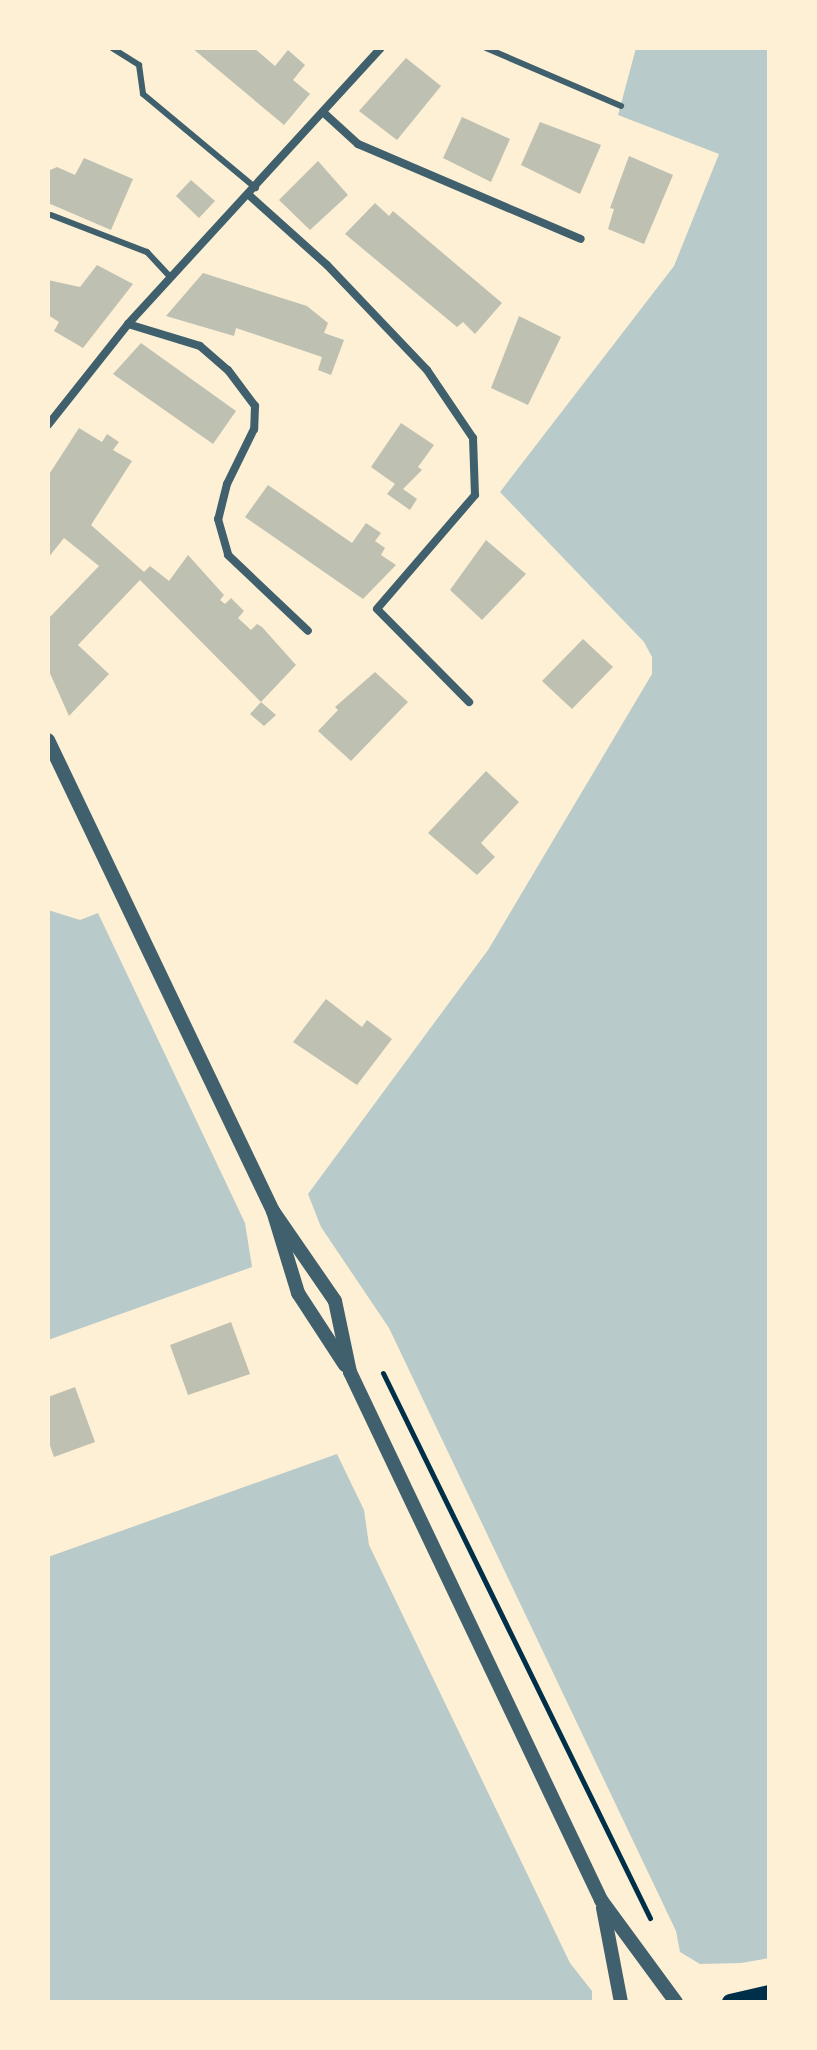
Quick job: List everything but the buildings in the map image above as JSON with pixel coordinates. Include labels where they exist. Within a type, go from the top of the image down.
[{"type":"main road","points":[[730,2002],[769,1993]]},
{"type":"street","points":[[48,425],[128,324],[254,193],[381,48]]},
{"type":"street","points":[[324,113],[358,144],[581,239]]},
{"type":"street","points":[[254,193],[427,370],[473,438],[475,495],[377,609],[469,702]]},
{"type":"street","points":[[128,324],[200,346],[228,370],[255,406],[254,429],[227,484],[218,519],[228,555],[308,631]]},
{"type":"street","points":[[48,740],[273,1211],[298,1293],[350,1372],[601,1900],[676,2002]]},
{"type":"street","points":[[273,1211],[335,1301],[350,1372]]},
{"type":"street","points":[[601,1900],[621,2002]]},
{"type":"lane","points":[[112,48],[139,65],[143,94],[254,193]]},
{"type":"lane","points":[[486,48],[621,106]]},
{"type":"lane","points":[[51,215],[147,252],[171,278]]},
{"type":"path","points":[[381,1368],[658,1933]]},
{"type":"shaded area","points":[[636,48],[769,48],[769,1958],[741,1963],[700,1964],[680,1952],[676,1931],[389,1328],[321,1227],[308,1194],[488,950],[652,674],[652,657],[644,642],[500,492],[674,266],[719,154],[618,115]]},
{"type":"shaded area","points":[[48,910],[80,920],[98,913],[245,1223],[252,1267],[48,1340]]},
{"type":"shaded area","points":[[337,1454],[364,1510],[369,1545],[570,1963],[592,1991],[592,2002],[48,2002],[48,1557]]}]
